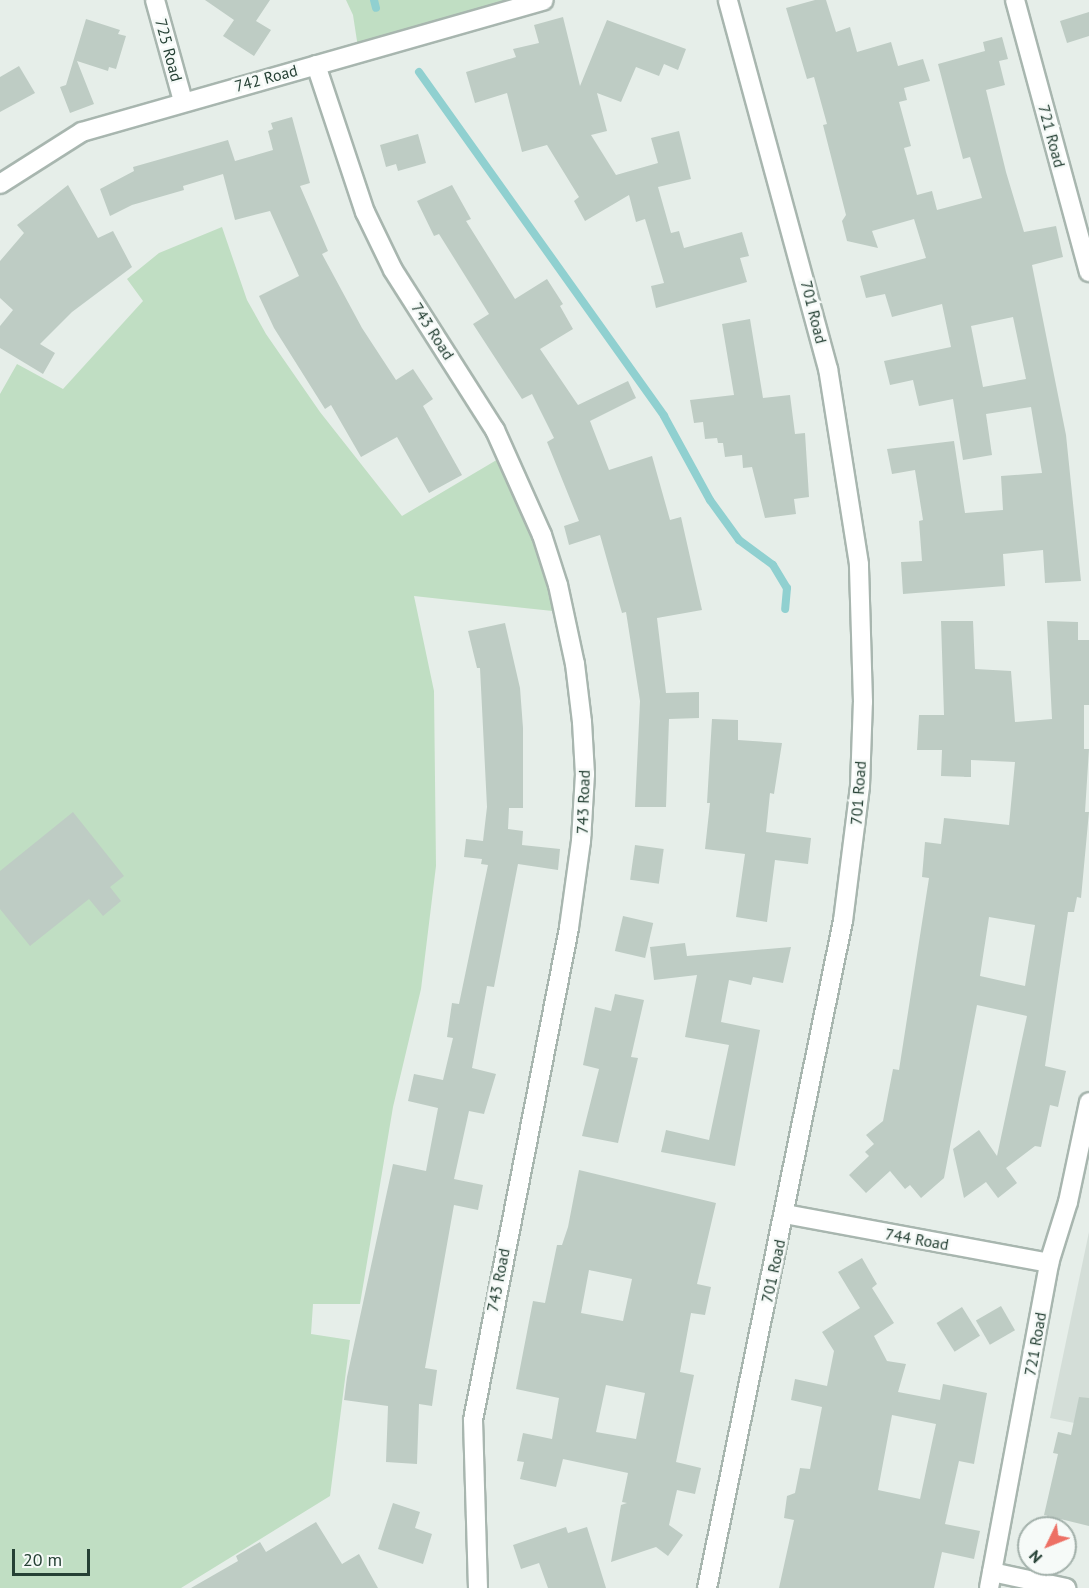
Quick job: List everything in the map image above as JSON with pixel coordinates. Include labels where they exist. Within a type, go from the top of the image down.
[{"type":"street","name":"725 Road","points":[[155,0],[183,101]]},
{"type":"street","name":"742 Road","points":[[0,184],[82,132],[183,101],[544,0]]},
{"type":"street","name":"701 Road","points":[[706,1588],[785,1214],[853,853],[860,786],[863,615],[843,450],[828,369],[728,0]]},
{"type":"street","name":"721 Road","points":[[1015,0],[1089,272]]},
{"type":"street","name":"743 Road","points":[[316,65],[365,212],[393,270],[495,430],[542,535],[558,585],[580,711],[585,774],[569,928],[473,1420],[478,1588]]},
{"type":"street","name":"721 Road","points":[[991,1580],[1049,1263],[1068,1202],[1089,1102]]},
{"type":"street","name":"744 Road","points":[[785,1214],[1049,1263]]},
{"type":"street","points":[[991,1580],[1066,1588]]},
{"type":"shaded area","points":[[1089,1232],[1089,1426],[1050,1418]]},
{"type":"green space","points":[[346,0],[548,0],[359,54],[353,15]]},
{"type":"green space","points":[[222,227],[247,300],[266,334],[320,412],[402,516],[505,455],[562,612],[414,596],[434,691],[436,866],[421,989],[393,1107],[360,1304],[313,1304],[311,1334],[350,1340],[330,1496],[181,1588],[0,1588],[0,394],[17,364],[63,389],[143,301],[127,279],[159,253]]},
{"type":"building","points":[[205,0],[270,0],[256,21],[271,30],[254,56],[223,36],[234,20]]},
{"type":"building","points":[[815,0],[826,0],[836,32],[850,27],[857,52],[891,42],[898,66],[923,59],[930,81],[904,88],[907,100],[899,102],[911,146],[904,148],[917,195],[932,191],[937,210],[982,198],[970,157],[963,159],[938,64],[985,51],[983,42],[1002,37],[1008,59],[999,61],[1005,85],[986,90],[1006,172],[1024,232],[1056,226],[1063,257],[1032,265],[1066,435],[1081,581],[1045,583],[1043,550],[1003,554],[1005,586],[903,594],[901,562],[922,561],[919,521],[923,520],[915,470],[892,474],[887,449],[954,441],[965,513],[1003,510],[1001,476],[1042,473],[1031,407],[986,414],[992,455],[963,460],[953,399],[919,406],[913,380],[890,385],[884,361],[951,347],[942,304],[892,317],[885,294],[866,298],[860,276],[926,258],[914,219],[872,231],[878,248],[847,241],[842,221],[846,215],[823,125],[827,124],[814,77],[807,79],[786,8]],"holes":[[[1013,317],[1026,379],[983,387],[971,326]]]},
{"type":"building","points":[[1089,12],[1089,36],[1067,43],[1060,21]]},
{"type":"building","points":[[563,17],[580,86],[607,20],[686,49],[678,70],[664,64],[659,76],[636,67],[621,102],[597,93],[607,131],[591,135],[616,175],[658,163],[651,138],[679,131],[691,179],[658,187],[671,233],[679,231],[684,248],[742,232],[749,256],[740,258],[747,282],[656,308],[651,286],[664,283],[645,219],[636,222],[629,195],[585,221],[574,201],[579,197],[547,145],[522,152],[507,93],[475,103],[466,72],[516,57],[513,49],[539,43],[534,25]]},
{"type":"building","points":[[86,19],[120,30],[118,34],[126,36],[116,69],[109,67],[108,71],[77,61],[94,104],[70,113],[60,87],[66,85]]},
{"type":"building","points":[[19,66],[35,93],[0,112],[0,77]]},
{"type":"building","points":[[292,117],[310,183],[300,186],[328,251],[322,254],[362,328],[396,380],[413,369],[433,399],[423,406],[462,475],[429,493],[397,437],[361,457],[331,405],[325,409],[274,328],[259,296],[299,276],[270,211],[235,220],[223,174],[183,186],[184,190],[132,205],[110,216],[100,189],[134,171],[133,167],[228,140],[235,161],[273,150],[268,131],[273,129],[271,123]]},
{"type":"building","points":[[418,134],[426,163],[398,171],[396,164],[386,167],[380,145]]},
{"type":"building","points":[[68,185],[98,238],[113,231],[132,267],[72,312],[40,344],[55,353],[43,374],[0,348],[0,326],[13,310],[0,298],[0,261],[24,233],[17,225]]},
{"type":"building","points":[[452,185],[471,219],[466,221],[515,299],[547,279],[563,304],[560,306],[573,329],[540,349],[578,405],[628,381],[636,398],[590,421],[609,470],[652,456],[670,520],[681,517],[702,610],[657,618],[666,693],[699,692],[699,718],[669,719],[666,807],[635,807],[640,701],[626,612],[622,613],[600,535],[569,545],[564,526],[579,521],[547,442],[554,438],[532,394],[522,399],[473,324],[489,314],[439,234],[434,236],[417,201]]},
{"type":"building","points":[[750,319],[763,398],[790,395],[795,434],[805,433],[809,497],[794,499],[796,514],[765,518],[752,467],[743,468],[742,455],[725,457],[723,443],[718,443],[717,438],[705,439],[703,422],[694,423],[690,400],[734,395],[722,324]]},
{"type":"building","points":[[941,621],[973,621],[975,669],[1011,671],[1015,722],[1052,719],[1047,621],[1078,622],[1078,640],[1089,640],[1089,705],[1084,705],[1084,749],[1089,749],[1085,812],[1089,812],[1081,898],[1077,897],[1074,912],[1068,912],[1045,1066],[1066,1071],[1058,1107],[1050,1105],[1041,1147],[1035,1146],[1006,1168],[1017,1183],[998,1198],[986,1182],[964,1198],[953,1149],[979,1130],[997,1156],[1027,1016],[977,1005],[944,1178],[921,1198],[910,1185],[905,1189],[890,1171],[866,1193],[849,1175],[869,1156],[865,1152],[874,1144],[866,1135],[883,1121],[893,1069],[899,1070],[929,878],[922,877],[925,842],[941,844],[944,818],[1009,825],[1015,762],[971,760],[971,777],[941,776],[942,750],[917,750],[919,715],[944,715]],"holes":[[[989,917],[1035,925],[1025,986],[980,976]]]},
{"type":"building","points":[[505,623],[520,688],[523,728],[523,808],[509,808],[508,829],[523,831],[522,845],[560,849],[558,870],[518,864],[494,987],[487,986],[472,1068],[496,1074],[484,1114],[469,1111],[454,1179],[483,1185],[478,1210],[454,1205],[425,1368],[437,1370],[432,1406],[419,1404],[417,1464],[386,1462],[388,1406],[344,1400],[347,1377],[393,1164],[426,1171],[438,1108],[408,1101],[414,1074],[443,1080],[453,1038],[447,1037],[452,1003],[459,1004],[488,865],[481,864],[482,859],[464,857],[466,839],[483,841],[487,807],[480,668],[477,668],[468,631]]},
{"type":"building","points":[[712,719],[738,720],[738,740],[782,743],[774,794],[770,793],[766,832],[811,838],[808,864],[775,860],[767,922],[736,917],[745,854],[705,849],[710,803],[707,803]]},
{"type":"building","points":[[73,812],[124,876],[110,887],[121,901],[103,916],[89,899],[30,946],[0,909],[0,871]]},
{"type":"building","points":[[635,845],[664,849],[659,884],[630,880]]},
{"type":"building","points":[[623,916],[653,923],[645,958],[615,951]]},
{"type":"building","points":[[685,943],[687,956],[791,947],[783,983],[753,977],[751,985],[729,980],[721,1022],[760,1030],[735,1166],[661,1152],[666,1130],[709,1140],[729,1045],[685,1037],[697,975],[654,980],[650,947]]},
{"type":"building","points":[[615,994],[644,1000],[631,1057],[638,1058],[618,1143],[582,1136],[599,1069],[583,1065],[595,1007],[611,1011]]},
{"type":"building","points":[[579,1170],[716,1203],[697,1284],[711,1287],[705,1315],[691,1313],[680,1372],[694,1375],[676,1462],[701,1468],[695,1494],[677,1490],[669,1525],[683,1535],[668,1556],[656,1547],[611,1562],[621,1505],[627,1503],[622,1502],[628,1473],[563,1459],[556,1487],[520,1479],[524,1462],[517,1461],[523,1433],[552,1439],[559,1398],[516,1389],[533,1301],[545,1303],[557,1245],[562,1245],[568,1227]],"holes":[[[589,1270],[632,1279],[623,1321],[581,1313]],[[606,1385],[645,1393],[636,1439],[596,1432]]]},
{"type":"building","points":[[862,1258],[877,1284],[872,1288],[894,1323],[874,1336],[887,1361],[906,1364],[898,1392],[940,1400],[943,1384],[987,1393],[974,1464],[959,1461],[945,1524],[980,1531],[974,1559],[942,1552],[934,1588],[779,1588],[794,1520],[784,1518],[787,1496],[795,1493],[800,1468],[810,1469],[822,1407],[791,1400],[795,1379],[827,1386],[834,1351],[822,1332],[860,1308],[838,1272]],"holes":[[[892,1415],[936,1424],[920,1499],[878,1490]]]},
{"type":"building","points":[[1001,1306],[1015,1330],[990,1345],[976,1320]]},
{"type":"building","points":[[962,1307],[980,1336],[955,1352],[937,1323]]},
{"type":"building","points":[[1079,1397],[1089,1398],[1089,1526],[1077,1523],[1077,1516],[1044,1515],[1058,1454],[1053,1453],[1058,1432],[1071,1435]]},
{"type":"building","points":[[393,1503],[420,1512],[415,1528],[432,1534],[423,1564],[378,1549]]},
{"type":"building","points":[[316,1522],[342,1564],[359,1554],[378,1588],[191,1588],[238,1561],[236,1556],[260,1542],[266,1552]]},
{"type":"building","points":[[566,1527],[568,1533],[587,1527],[606,1588],[548,1588],[539,1563],[521,1569],[513,1545]]},
{"type":"waterway","points":[[374,0],[376,8]]},
{"type":"waterway","points":[[419,72],[664,416],[710,500],[739,540],[773,565],[787,588],[785,609]]}]
